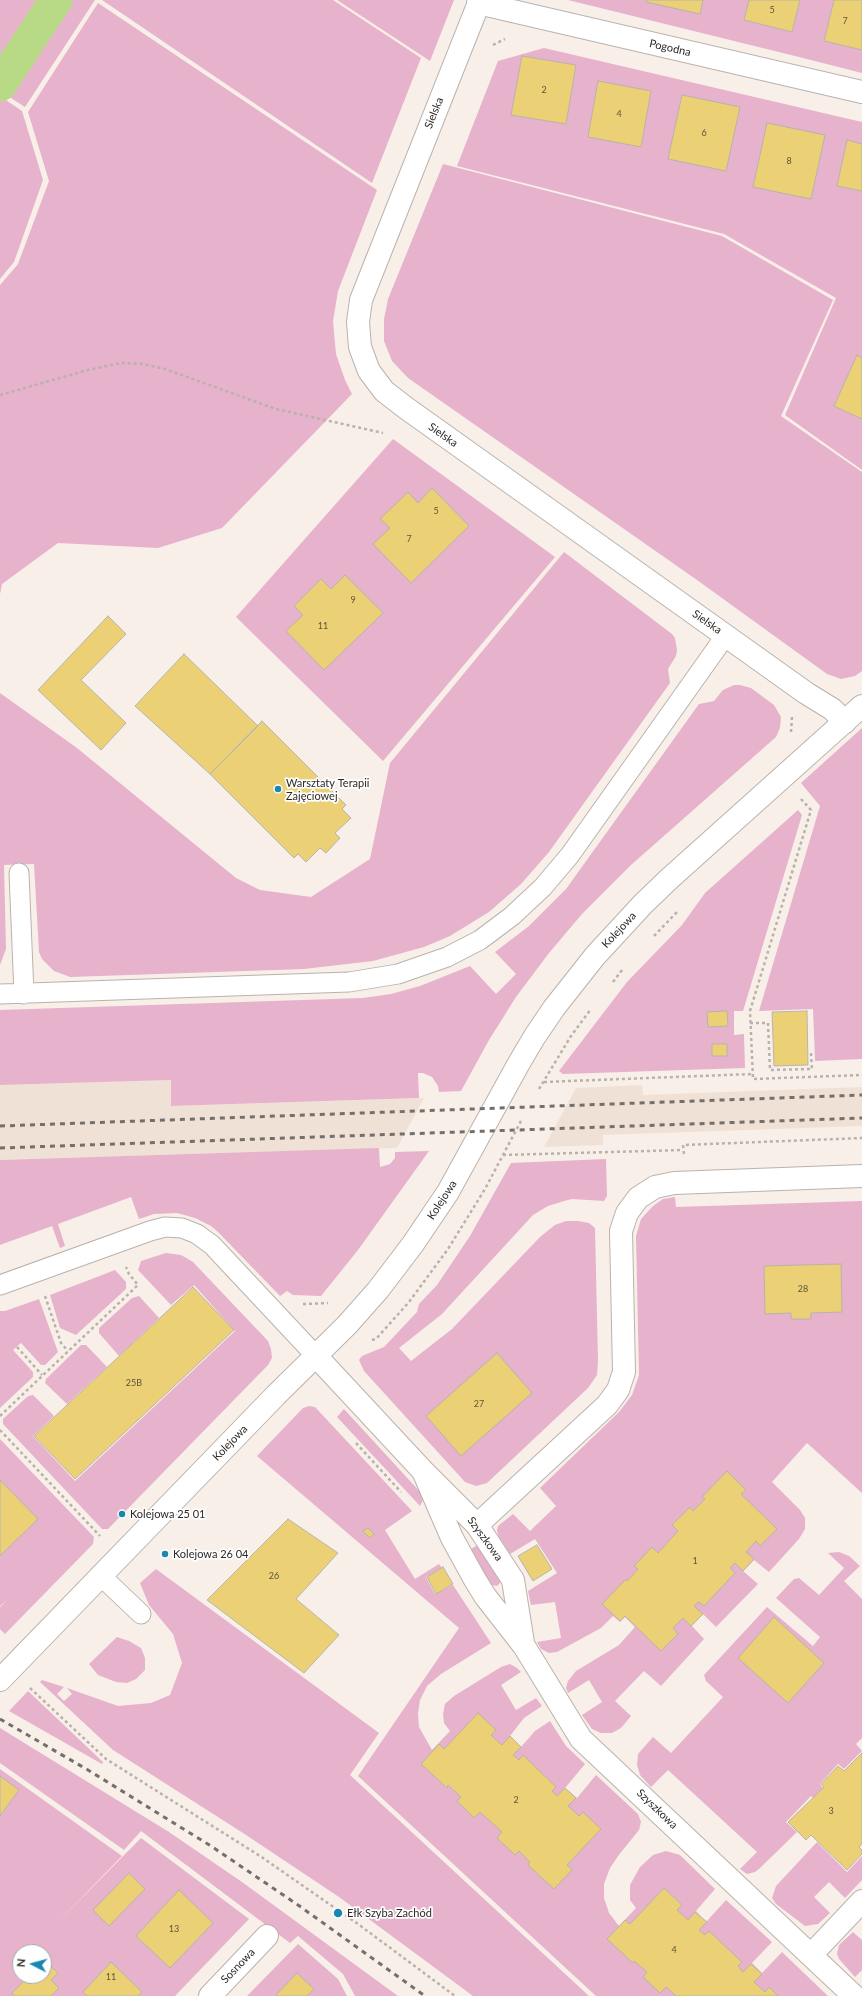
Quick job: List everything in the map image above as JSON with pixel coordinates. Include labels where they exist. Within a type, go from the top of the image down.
[{"type":"street","name":"Pogodna","points":[[479,2],[862,92]]},
{"type":"street","name":"Sielska","points":[[479,2],[361,300],[358,322],[360,347],[369,371],[384,391],[406,408],[806,693],[832,709],[845,722]]},
{"type":"street","name":"Kolejowa","points":[[0,1680],[363,1308],[413,1244],[448,1192],[468,1158],[515,1068],[554,1008],[595,956],[648,899],[862,706]]},
{"type":"street","points":[[477,1525],[607,1405],[618,1390],[624,1372],[621,1231],[627,1213],[638,1198],[655,1187],[670,1183],[862,1176]]},
{"type":"street","name":"Szyszkowa","points":[[316,1356],[423,1472],[477,1525],[513,1580],[524,1646]]},
{"type":"street","name":"Szyszkowa","points":[[423,1472],[452,1538],[474,1578],[485,1596],[524,1646],[581,1738],[854,1996]]},
{"type":"street","points":[[811,1955],[862,1901]]},
{"type":"street","name":"Sosnowa","points":[[210,1996],[267,1936]]},
{"type":"lane","points":[[0,994],[349,982],[384,977],[414,970],[464,949],[480,940],[512,916],[552,877],[570,855],[726,636]]},
{"type":"lane","points":[[19,873],[24,994]]},
{"type":"lane","points":[[0,1285],[156,1229],[165,1227],[182,1228],[197,1234],[212,1245],[316,1356]]},
{"type":"lane","points":[[101,1576],[141,1614]]},
{"type":"path","points":[[487,49],[504,39],[510,38]]},
{"type":"path","points":[[0,395],[88,370],[121,363],[143,364],[165,369],[276,409],[382,433]]},
{"type":"path","points":[[789,737],[792,728],[791,714]]},
{"type":"path","points":[[783,778],[811,810],[750,1011],[753,1079],[862,1075]]},
{"type":"path","points":[[654,937],[679,911]]},
{"type":"path","points":[[610,984],[625,967]]},
{"type":"path","points":[[536,1095],[571,1036],[594,1006]]},
{"type":"path","points":[[750,1023],[768,1023],[770,1070],[812,1068],[811,1053]]},
{"type":"path","points":[[543,1082],[752,1074]]},
{"type":"path","points":[[366,1343],[376,1339],[395,1319],[433,1270],[472,1210],[523,1118]]},
{"type":"path","points":[[684,1156],[683,1145],[862,1138]]},
{"type":"path","points":[[503,1155],[684,1150]]},
{"type":"path","points":[[0,1416],[138,1285],[129,1274],[124,1261]]},
{"type":"path","points":[[43,1292],[61,1343],[68,1351]]},
{"type":"path","points":[[17,1347],[42,1375]]},
{"type":"path","points":[[0,1430],[104,1541]]},
{"type":"path","points":[[27,1685],[106,1758],[284,1873],[364,1928],[455,1996]]},
{"type":"shaded area","points":[[0,0],[95,0],[25,107],[0,91]]},
{"type":"shaded area","points":[[102,0],[333,0],[421,58],[372,183]]},
{"type":"shaded area","points":[[337,0],[454,0],[430,61]]},
{"type":"shaded area","points":[[568,0],[862,0],[862,73],[799,57]]},
{"type":"shaded area","points":[[98,3],[377,190],[338,291],[333,321],[336,354],[345,380],[352,394],[222,528],[158,548],[58,543],[2,584],[0,594],[0,285],[18,264],[49,181],[28,112]]},
{"type":"shaded area","points":[[544,48],[862,122],[862,470],[785,415],[836,298],[724,234],[457,166],[498,61]]},
{"type":"shaded area","points":[[0,96],[22,111],[43,180],[14,262],[0,279]]},
{"type":"shaded area","points":[[443,164],[722,236],[833,300],[781,416],[862,472],[862,671],[855,676],[841,679],[827,674],[697,580],[408,378],[392,361],[384,341],[384,319],[388,299]]},
{"type":"shaded area","points":[[393,439],[555,557],[383,761],[236,617]]},
{"type":"shaded area","points":[[564,552],[672,634],[675,638],[677,650],[676,656],[668,669],[670,683],[549,852],[521,884],[489,912],[450,936],[424,947],[373,961],[304,969],[70,977],[54,971],[42,959],[39,952],[34,864],[4,865],[6,949],[0,965],[0,693],[77,748],[236,878],[260,890],[311,897],[370,859],[390,763]]},
{"type":"shaded area","points":[[734,685],[751,688],[774,705],[781,717],[780,728],[776,737],[631,865],[582,914],[549,953],[516,997],[489,1040],[461,1091],[439,1092],[438,1086],[432,1077],[423,1073],[418,1073],[419,1098],[171,1106],[171,1080],[0,1085],[0,1010],[363,998],[391,994],[420,986],[470,966],[496,994],[516,974],[495,952],[529,926],[566,889],[699,704],[714,701],[723,690]]},
{"type":"shaded area","points":[[862,728],[862,1059],[815,1061],[813,1009],[759,1011],[820,806],[801,783]]},
{"type":"shaded area","points":[[798,810],[802,815],[743,1011],[734,1011],[734,1035],[744,1034],[745,1068],[563,1074],[559,1071],[627,982],[682,925],[705,893]]},
{"type":"shaded area","points":[[171,1080],[172,1106],[424,1098],[397,1148],[0,1160],[0,1085]]},
{"type":"shaded area","points":[[642,1085],[643,1095],[862,1087],[862,1126],[603,1135],[603,1145],[544,1147],[576,1088]]},
{"type":"shaded area","points":[[379,1148],[380,1167],[390,1164],[395,1158],[395,1152],[429,1151],[358,1250],[321,1296],[293,1295],[287,1291],[280,1296],[211,1226],[195,1218],[177,1213],[154,1214],[139,1219],[131,1197],[58,1224],[65,1246],[60,1248],[52,1226],[0,1245],[0,1160]]},
{"type":"shaded area","points":[[606,1159],[607,1196],[604,1201],[572,1199],[548,1206],[533,1215],[442,1314],[399,1348],[411,1361],[452,1329],[540,1237],[555,1225],[566,1221],[578,1221],[589,1223],[595,1228],[597,1375],[588,1388],[487,1483],[476,1486],[465,1482],[364,1371],[359,1360],[362,1356],[384,1347],[417,1312],[419,1304],[437,1285],[470,1236],[511,1163]]},
{"type":"shaded area","points":[[675,1197],[676,1207],[862,1201],[862,1493],[807,1443],[772,1482],[800,1510],[805,1518],[805,1529],[799,1539],[769,1572],[754,1560],[743,1571],[758,1584],[716,1627],[703,1614],[692,1626],[704,1639],[661,1686],[644,1671],[615,1701],[631,1716],[621,1728],[612,1733],[601,1733],[592,1729],[582,1715],[602,1702],[589,1680],[568,1693],[566,1688],[568,1681],[576,1671],[619,1645],[635,1627],[625,1617],[620,1622],[613,1616],[601,1628],[557,1652],[549,1653],[541,1649],[537,1642],[561,1638],[555,1602],[531,1605],[528,1591],[557,1573],[535,1539],[510,1554],[498,1535],[497,1530],[498,1526],[513,1514],[530,1531],[556,1506],[540,1488],[619,1412],[632,1395],[639,1375],[636,1236],[641,1219],[653,1206],[663,1199]]},
{"type":"shaded area","points":[[166,1253],[181,1255],[193,1262],[268,1341],[272,1358],[268,1365],[108,1529],[102,1529],[3,1424],[3,1419],[28,1396],[33,1395],[54,1416],[33,1436],[75,1481],[235,1331],[194,1285],[171,1305],[138,1270],[141,1261]]},
{"type":"shaded area","points":[[115,1270],[126,1282],[126,1289],[76,1335],[60,1328],[50,1295]]},
{"type":"shaded area","points":[[139,1296],[159,1318],[119,1356],[99,1333],[99,1328],[132,1298]]},
{"type":"shaded area","points":[[39,1299],[58,1352],[45,1365],[41,1365],[21,1343],[13,1350],[33,1372],[33,1377],[0,1408],[0,1311],[5,1311]]},
{"type":"shaded area","points":[[81,1345],[86,1345],[107,1367],[67,1404],[45,1383],[46,1379]]},
{"type":"shaded area","points":[[309,1406],[315,1407],[412,1511],[385,1530],[415,1579],[439,1564],[442,1568],[426,1577],[435,1594],[453,1585],[491,1643],[441,1674],[427,1686],[420,1700],[418,1714],[419,1727],[432,1750],[450,1731],[444,1723],[443,1714],[445,1704],[454,1696],[501,1667],[510,1664],[517,1668],[521,1672],[501,1685],[516,1710],[536,1698],[542,1706],[524,1718],[510,1736],[521,1747],[535,1731],[550,1721],[566,1746],[585,1764],[565,1788],[577,1798],[596,1775],[638,1814],[641,1822],[639,1830],[610,1868],[604,1884],[604,1898],[609,1913],[619,1926],[636,1908],[630,1900],[630,1885],[640,1867],[653,1855],[666,1851],[680,1855],[715,1889],[696,1911],[706,1922],[726,1900],[772,1942],[752,1963],[762,1973],[782,1952],[828,1996],[596,1996],[358,1776],[459,1628],[257,1456],[303,1408]]},
{"type":"shaded area","points":[[344,1409],[422,1494],[423,1500],[420,1506],[337,1417]]},
{"type":"shaded area","points":[[0,1439],[94,1537],[93,1544],[5,1634],[0,1629],[0,1607],[7,1600],[0,1606]]},
{"type":"shaded area","points":[[479,1544],[500,1578],[500,1583],[497,1586],[491,1585],[487,1581],[468,1551]]},
{"type":"shaded area","points":[[839,1552],[849,1556],[860,1566],[844,1581],[862,1599],[862,1738],[856,1744],[862,1751],[844,1769],[838,1764],[820,1784],[823,1788],[813,1798],[811,1796],[786,1822],[797,1832],[759,1869],[755,1872],[747,1874],[740,1869],[757,1852],[668,1770],[651,1787],[640,1775],[637,1765],[638,1754],[653,1737],[671,1753],[723,1697],[706,1681],[704,1675],[767,1607],[813,1646],[820,1637],[776,1598],[794,1579],[799,1578],[819,1595],[844,1568],[828,1553]]},
{"type":"shaded area","points":[[156,1569],[379,1733],[350,1775],[589,1996],[473,1996],[339,1897],[243,1833],[113,1750],[40,1682],[42,1680],[64,1687],[57,1694],[64,1701],[72,1694],[67,1688],[118,1706],[151,1703],[170,1695],[182,1663],[173,1634],[149,1605],[140,1583]]},
{"type":"shaded area","points":[[117,1637],[129,1641],[141,1648],[145,1658],[145,1670],[136,1679],[127,1683],[116,1682],[98,1675],[89,1664]]},
{"type":"shaded area","points":[[28,1691],[103,1762],[102,1764],[9,1711]]},
{"type":"shaded area","points":[[0,1728],[169,1832],[242,1882],[398,1996],[355,1996],[343,1974],[298,1936],[290,1943],[141,1831],[124,1850],[0,1763]]},
{"type":"shaded area","points":[[0,1769],[122,1856],[54,1926],[141,1838],[249,1919],[175,1996],[0,1996]]},
{"type":"shaded area","points":[[817,1842],[847,1872],[862,1856],[862,1880],[845,1898],[829,1882],[814,1897],[830,1913],[818,1924],[805,1926],[776,1904],[772,1898],[776,1886]]},
{"type":"shaded area","points":[[853,1932],[862,1940],[862,1970],[855,1977],[839,1959],[837,1954],[839,1945]]},
{"type":"shaded area","points":[[298,1944],[338,1979],[347,1996],[247,1996]]},
{"type":"building","points":[[646,0],[703,0],[700,14],[646,2]]},
{"type":"building","points":[[749,0],[800,0],[792,32],[744,20]]},
{"type":"building","points":[[834,0],[862,0],[862,50],[824,41]]},
{"type":"building","points":[[522,56],[576,65],[566,124],[511,115]]},
{"type":"building","points":[[598,81],[651,91],[641,147],[588,137]]},
{"type":"building","points":[[682,95],[740,107],[726,171],[668,159]]},
{"type":"building","points":[[767,123],[825,135],[811,199],[753,187]]},
{"type":"building","points":[[847,140],[862,144],[862,191],[837,186]]},
{"type":"building","points":[[857,355],[862,358],[862,419],[834,406]]},
{"type":"building","points":[[432,488],[469,526],[411,583],[373,544],[390,528],[380,519],[408,492],[418,503]]},
{"type":"building","points":[[345,575],[383,613],[324,670],[286,631],[303,615],[294,606],[321,579],[331,589]]},
{"type":"building","points":[[108,616],[126,634],[81,680],[126,723],[101,750],[38,690]]},
{"type":"building","points":[[184,654],[258,726],[210,774],[135,706]]},
{"type":"building","name":"Warsztaty Terapii Zajęciowej","points":[[262,721],[346,805],[342,809],[351,818],[335,833],[340,838],[326,853],[320,848],[306,862],[298,854],[294,858],[210,774]]},
{"type":"building","points":[[727,1011],[728,1026],[708,1027],[707,1012]]},
{"type":"building","points":[[807,1011],[808,1065],[774,1066],[772,1012]]},
{"type":"building","points":[[712,1044],[727,1044],[727,1056],[712,1056]]},
{"type":"building","points":[[841,1264],[842,1312],[811,1313],[811,1319],[791,1319],[791,1313],[765,1314],[764,1266]]},
{"type":"building","points":[[193,1287],[234,1330],[75,1479],[34,1436]]},
{"type":"building","points":[[497,1353],[532,1393],[461,1456],[426,1416]]},
{"type":"building","points":[[727,1471],[746,1490],[741,1494],[777,1529],[760,1546],[756,1541],[746,1552],[754,1559],[743,1571],[735,1563],[730,1568],[735,1573],[704,1606],[699,1602],[694,1606],[703,1614],[691,1626],[683,1618],[673,1628],[678,1634],[661,1651],[625,1616],[620,1621],[602,1604],[638,1569],[634,1566],[652,1547],[658,1553],[678,1531],[672,1525],[690,1507],[693,1511],[705,1499],[702,1497]]},
{"type":"building","points":[[0,1480],[38,1519],[0,1556]]},
{"type":"building","points":[[288,1519],[338,1553],[296,1599],[339,1635],[304,1673],[207,1600]]},
{"type":"building","points":[[368,1528],[374,1534],[370,1538],[363,1531]]},
{"type":"building","points":[[537,1545],[552,1569],[533,1581],[518,1556]]},
{"type":"building","points":[[443,1567],[453,1584],[436,1594],[427,1577]]},
{"type":"building","points":[[774,1617],[824,1663],[788,1703],[738,1658]]},
{"type":"building","points":[[478,1713],[496,1730],[491,1735],[502,1745],[510,1736],[521,1747],[513,1755],[519,1760],[523,1755],[556,1787],[552,1791],[557,1796],[565,1788],[576,1798],[568,1806],[579,1816],[583,1812],[601,1829],[567,1865],[572,1870],[554,1889],[528,1865],[530,1862],[519,1851],[515,1855],[497,1838],[502,1832],[480,1812],[474,1818],[457,1801],[461,1797],[448,1785],[447,1788],[421,1764],[439,1744],[444,1749]]},
{"type":"building","points":[[862,1753],[862,1844],[859,1847],[862,1850],[862,1854],[847,1870],[811,1835],[806,1840],[788,1822],[824,1787],[821,1784],[838,1766],[844,1771]]},
{"type":"building","points":[[0,1776],[19,1790],[0,1816]]},
{"type":"building","points":[[129,1873],[145,1889],[109,1926],[93,1910]]},
{"type":"building","points":[[664,1888],[682,1905],[677,1910],[688,1920],[695,1912],[707,1922],[699,1930],[705,1935],[709,1931],[742,1962],[738,1966],[743,1972],[751,1964],[762,1974],[754,1982],[765,1992],[769,1987],[778,1996],[676,1996],[666,1987],[660,1993],[643,1977],[647,1972],[634,1961],[633,1963],[607,1939],[625,1920],[630,1924]]},
{"type":"building","points":[[179,1890],[213,1923],[170,1968],[136,1936]]},
{"type":"building","points":[[111,1962],[142,1992],[138,1996],[87,1996],[83,1992]]},
{"type":"building","points":[[52,1967],[58,1973],[52,1979]]},
{"type":"building","points":[[297,1973],[314,1989],[307,1996],[275,1996]]},
{"type":"building","points":[[52,1981],[59,1988],[51,1996],[14,1996],[12,1993],[21,1984],[52,1984]]},
{"type":"waterway","points":[[0,85],[56,0]]},
{"type":"railway","points":[[0,1126],[862,1095]]},
{"type":"railway","points":[[0,1148],[862,1118]]},
{"type":"railway","points":[[0,1719],[88,1770],[211,1846],[298,1905],[425,1996]]},
{"type":"place","name":"Warsztaty Terapii Zajęciowej","points":[[278,789]]},
{"type":"place","name":"Kolejowa 25 01","points":[[122,1514]]},
{"type":"place","name":"Kolejowa 26 04","points":[[165,1554]]},
{"type":"place","name":"Ełk Szyba Zachód","points":[[338,1913]]}]
